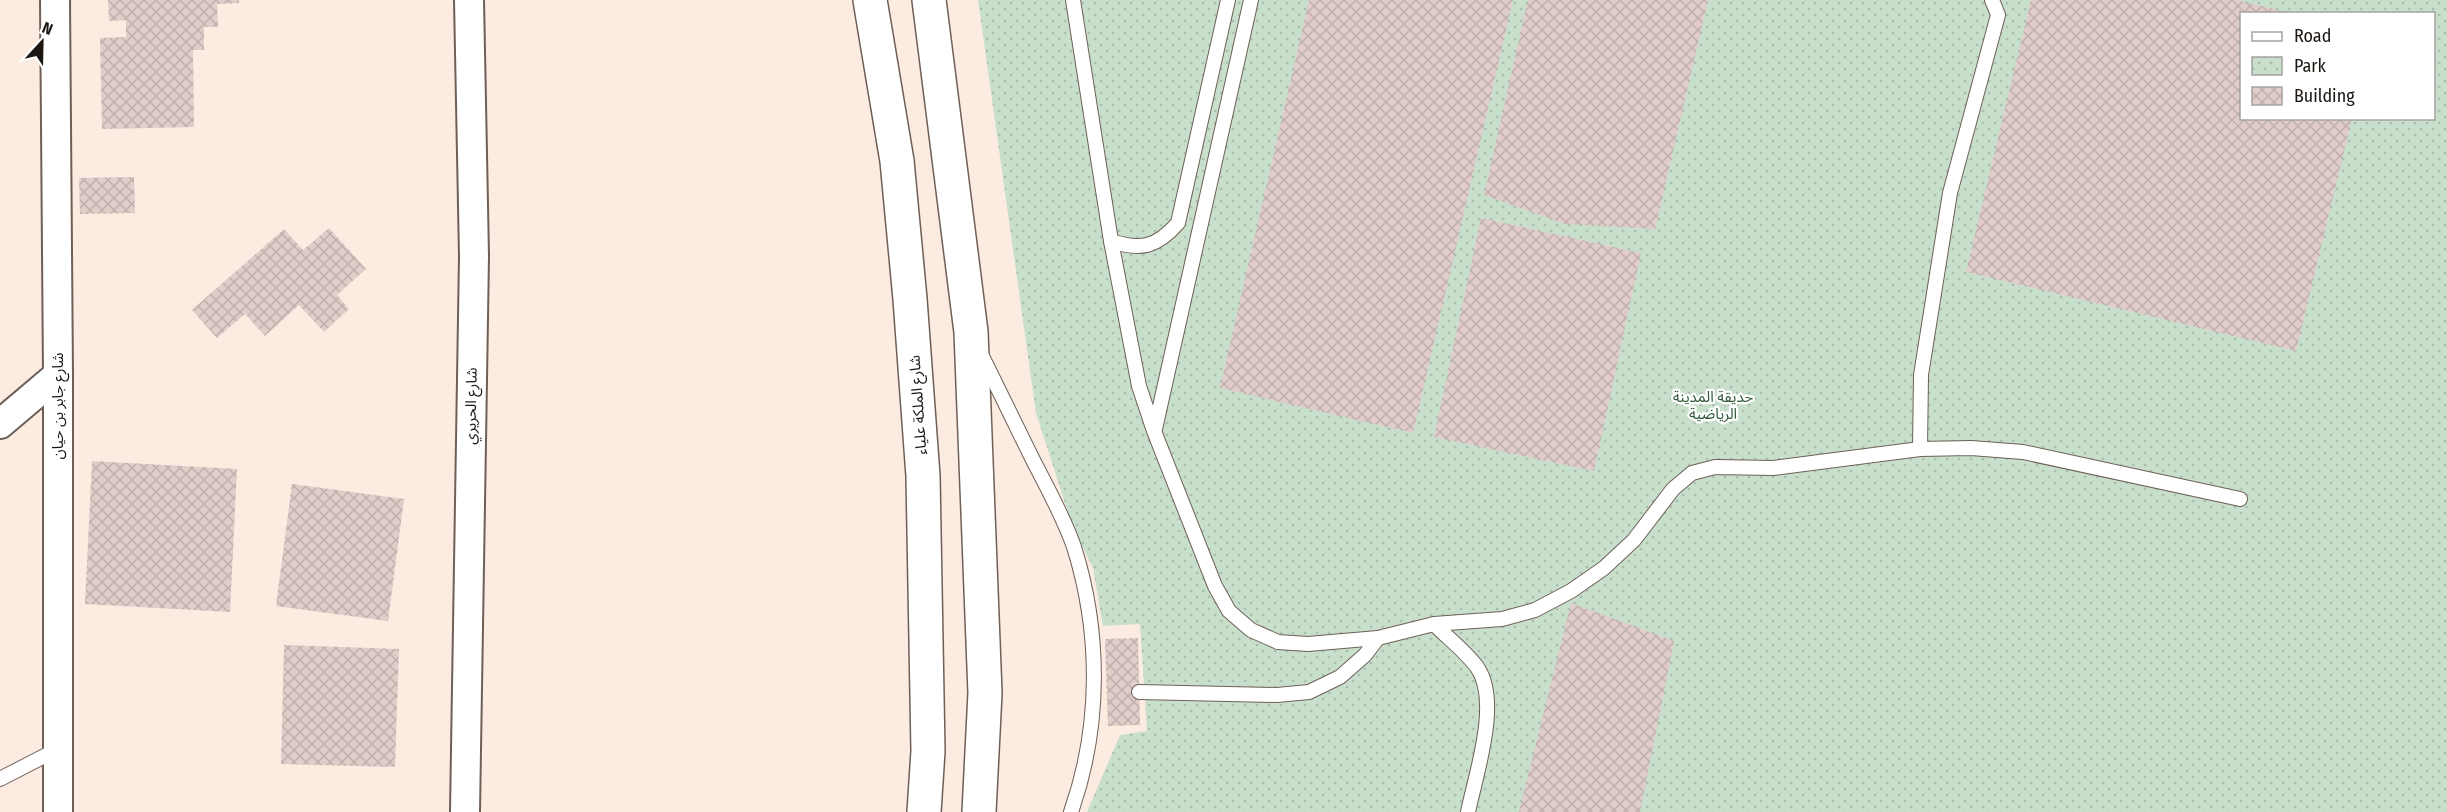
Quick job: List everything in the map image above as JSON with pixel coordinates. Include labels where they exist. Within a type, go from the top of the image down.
[{"type":"main road","name":"شارع الملكة علياء","points":[[870,0],[897,161],[922,464],[928,751],[924,812]]},
{"type":"main road","points":[[929,0],[971,332],[985,693],[979,812]]},
{"type":"street","name":"شارع جابر بن حيان","points":[[55,0],[58,812]]},
{"type":"street","name":"شارع الحريري","points":[[465,812],[474,256],[469,0]]},
{"type":"street","points":[[0,424],[58,375]]},
{"type":"lane","points":[[1073,0],[1111,241],[1139,386],[1154,431],[1215,585],[1229,611],[1251,630],[1278,642],[1308,644],[1378,638],[1434,624],[1502,619],[1535,610],[1571,591],[1604,568],[1634,540],[1673,489],[1692,473],[1715,466],[1773,468],[1920,449],[1971,448],[2023,452],[2240,499]]},
{"type":"lane","points":[[1111,241],[1130,247],[1148,246],[1165,237],[1178,223],[1228,0]]},
{"type":"lane","points":[[1154,431],[1251,0]]},
{"type":"lane","points":[[1920,449],[1923,363],[1950,193],[1998,15],[1992,0]]},
{"type":"lane","points":[[971,332],[1055,502],[1074,547],[1086,594],[1100,691],[1079,791],[1071,812]]},
{"type":"lane","points":[[1434,624],[1478,668],[1485,683],[1488,700],[1487,717],[1468,812]]},
{"type":"lane","points":[[1139,692],[1276,695],[1309,692],[1340,677],[1365,655],[1378,638]]},
{"type":"lane","points":[[0,779],[58,749]]},
{"type":"green space","name":"حديقة المدينة الرياضية","points":[[978,0],[2447,0],[2447,812],[1087,812],[1120,735],[1147,731],[1140,624],[1103,626],[1093,568],[1072,525],[1036,413]]},
{"type":"building","points":[[108,0],[239,0],[239,3],[217,4],[218,27],[204,27],[204,50],[193,50],[194,127],[102,129],[100,38],[126,37],[126,20],[109,21]]},
{"type":"building","points":[[1309,0],[1513,0],[1413,433],[1220,388]]},
{"type":"building","points":[[1528,0],[1708,0],[1655,229],[1565,224],[1484,195]]},
{"type":"building","points":[[2031,0],[2237,0],[2286,12],[2240,12],[2240,120],[2352,120],[2296,351],[1966,272]]},
{"type":"building","points":[[134,177],[135,213],[80,214],[79,178]]},
{"type":"building","points":[[1481,218],[1641,253],[1594,471],[1434,437]]},
{"type":"building","points":[[329,228],[366,269],[337,295],[349,309],[324,332],[299,305],[265,336],[245,314],[217,338],[192,310],[284,229],[303,250]]},
{"type":"building","points":[[92,461],[237,469],[230,612],[85,604]]},
{"type":"building","points":[[292,484],[404,499],[388,621],[276,606]]},
{"type":"building","points":[[1571,603],[1674,641],[1640,812],[1519,812]]},
{"type":"building","points":[[1138,638],[1140,725],[1108,726],[1105,639]]},
{"type":"building","points":[[284,645],[399,649],[395,767],[281,764]]}]
